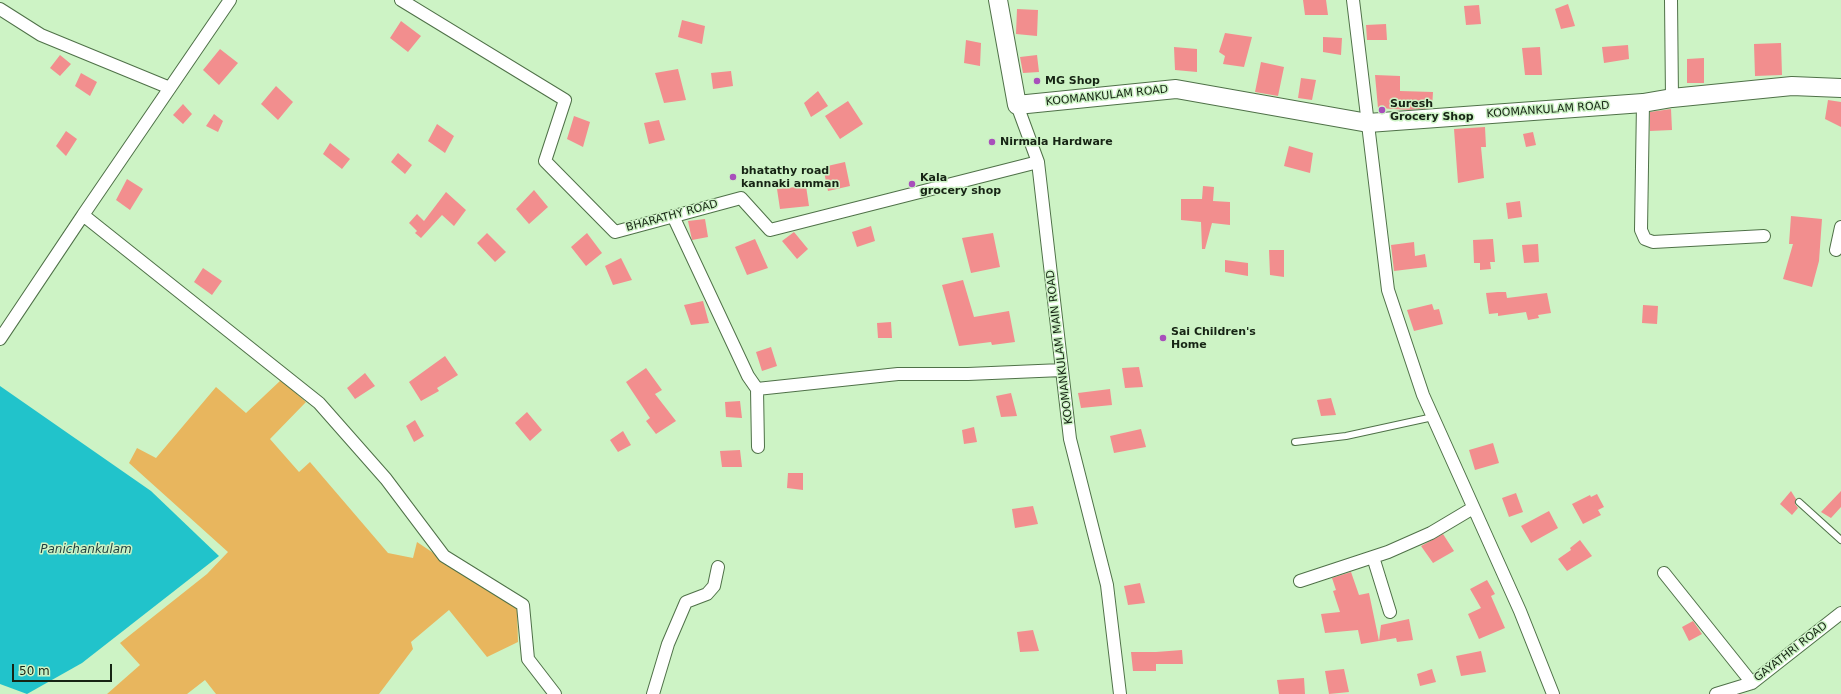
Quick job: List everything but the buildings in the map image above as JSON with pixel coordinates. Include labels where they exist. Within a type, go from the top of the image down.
[{"type":"street","points":[[0,339],[230,0]]},
{"type":"street","name":"BHARATHY ROAD","points":[[401,0],[565,100],[545,161],[615,232],[741,198],[770,230],[1038,162]]},
{"type":"street","name":"KOOMANKULAM MAIN ROAD","points":[[998,0],[1017,105],[1038,162],[1070,439],[1107,585],[1120,694]]},
{"type":"street","points":[[1353,0],[1388,290],[1423,395],[1520,611],[1553,694]]},
{"type":"street","points":[[1671,0],[1672,98]]},
{"type":"street","points":[[0,9],[41,35],[170,88]]},
{"type":"street","name":"KOOMANKULAM ROAD","points":[[1017,105],[1176,89],[1368,123],[1644,103],[1672,98],[1792,86],[1841,88]]},
{"type":"street","points":[[1644,103],[1641,230],[1645,239],[1653,242],[1764,236]]},
{"type":"street","points":[[83,215],[319,403],[386,479],[444,556],[523,605],[528,659],[555,694]]},
{"type":"street","points":[[673,216],[748,376],[757,389],[758,446]]},
{"type":"street","points":[[1836,250],[1841,228]]},
{"type":"street","points":[[757,389],[898,374],[968,374],[1062,370]]},
{"type":"street","points":[[1300,581],[1373,557],[1431,533],[1473,508]]},
{"type":"street","points":[[1373,557],[1390,612]]},
{"type":"street","points":[[653,694],[668,644],[686,602],[707,594],[711,590],[714,586],[718,567]]},
{"type":"street","points":[[1664,573],[1752,683]]},
{"type":"street","name":"GAYATHRI ROAD","points":[[1716,694],[1752,683],[1841,612]]},
{"type":"lane","points":[[1295,442],[1346,436],[1433,417]]},
{"type":"lane","points":[[1799,502],[1841,540]]},
{"type":"shaded area","points":[[281,380],[306,402],[270,439],[299,472],[310,462],[388,553],[413,558],[417,542],[517,609],[518,642],[487,657],[449,610],[411,642],[413,649],[379,694],[216,694],[205,680],[187,694],[107,694],[140,665],[120,643],[207,574],[228,552],[129,463],[137,448],[156,458],[216,387],[246,413]]},
{"type":"water","name":"Panichankulam","points":[[0,386],[151,491],[219,556],[82,663],[27,694],[0,684]]},
{"type":"place","name":"MG Shop","points":[[1037,81]]},
{"type":"place","name":"Suresh Grocery Shop","points":[[1382,110]]},
{"type":"place","name":"Nirmala Hardware","points":[[992,142]]},
{"type":"place","name":"bhatathy road kannaki amman","points":[[733,177]]},
{"type":"place","name":"Kala grocery shop","points":[[912,184]]},
{"type":"place","name":"Sai Children's Home","points":[[1163,338]]}]
